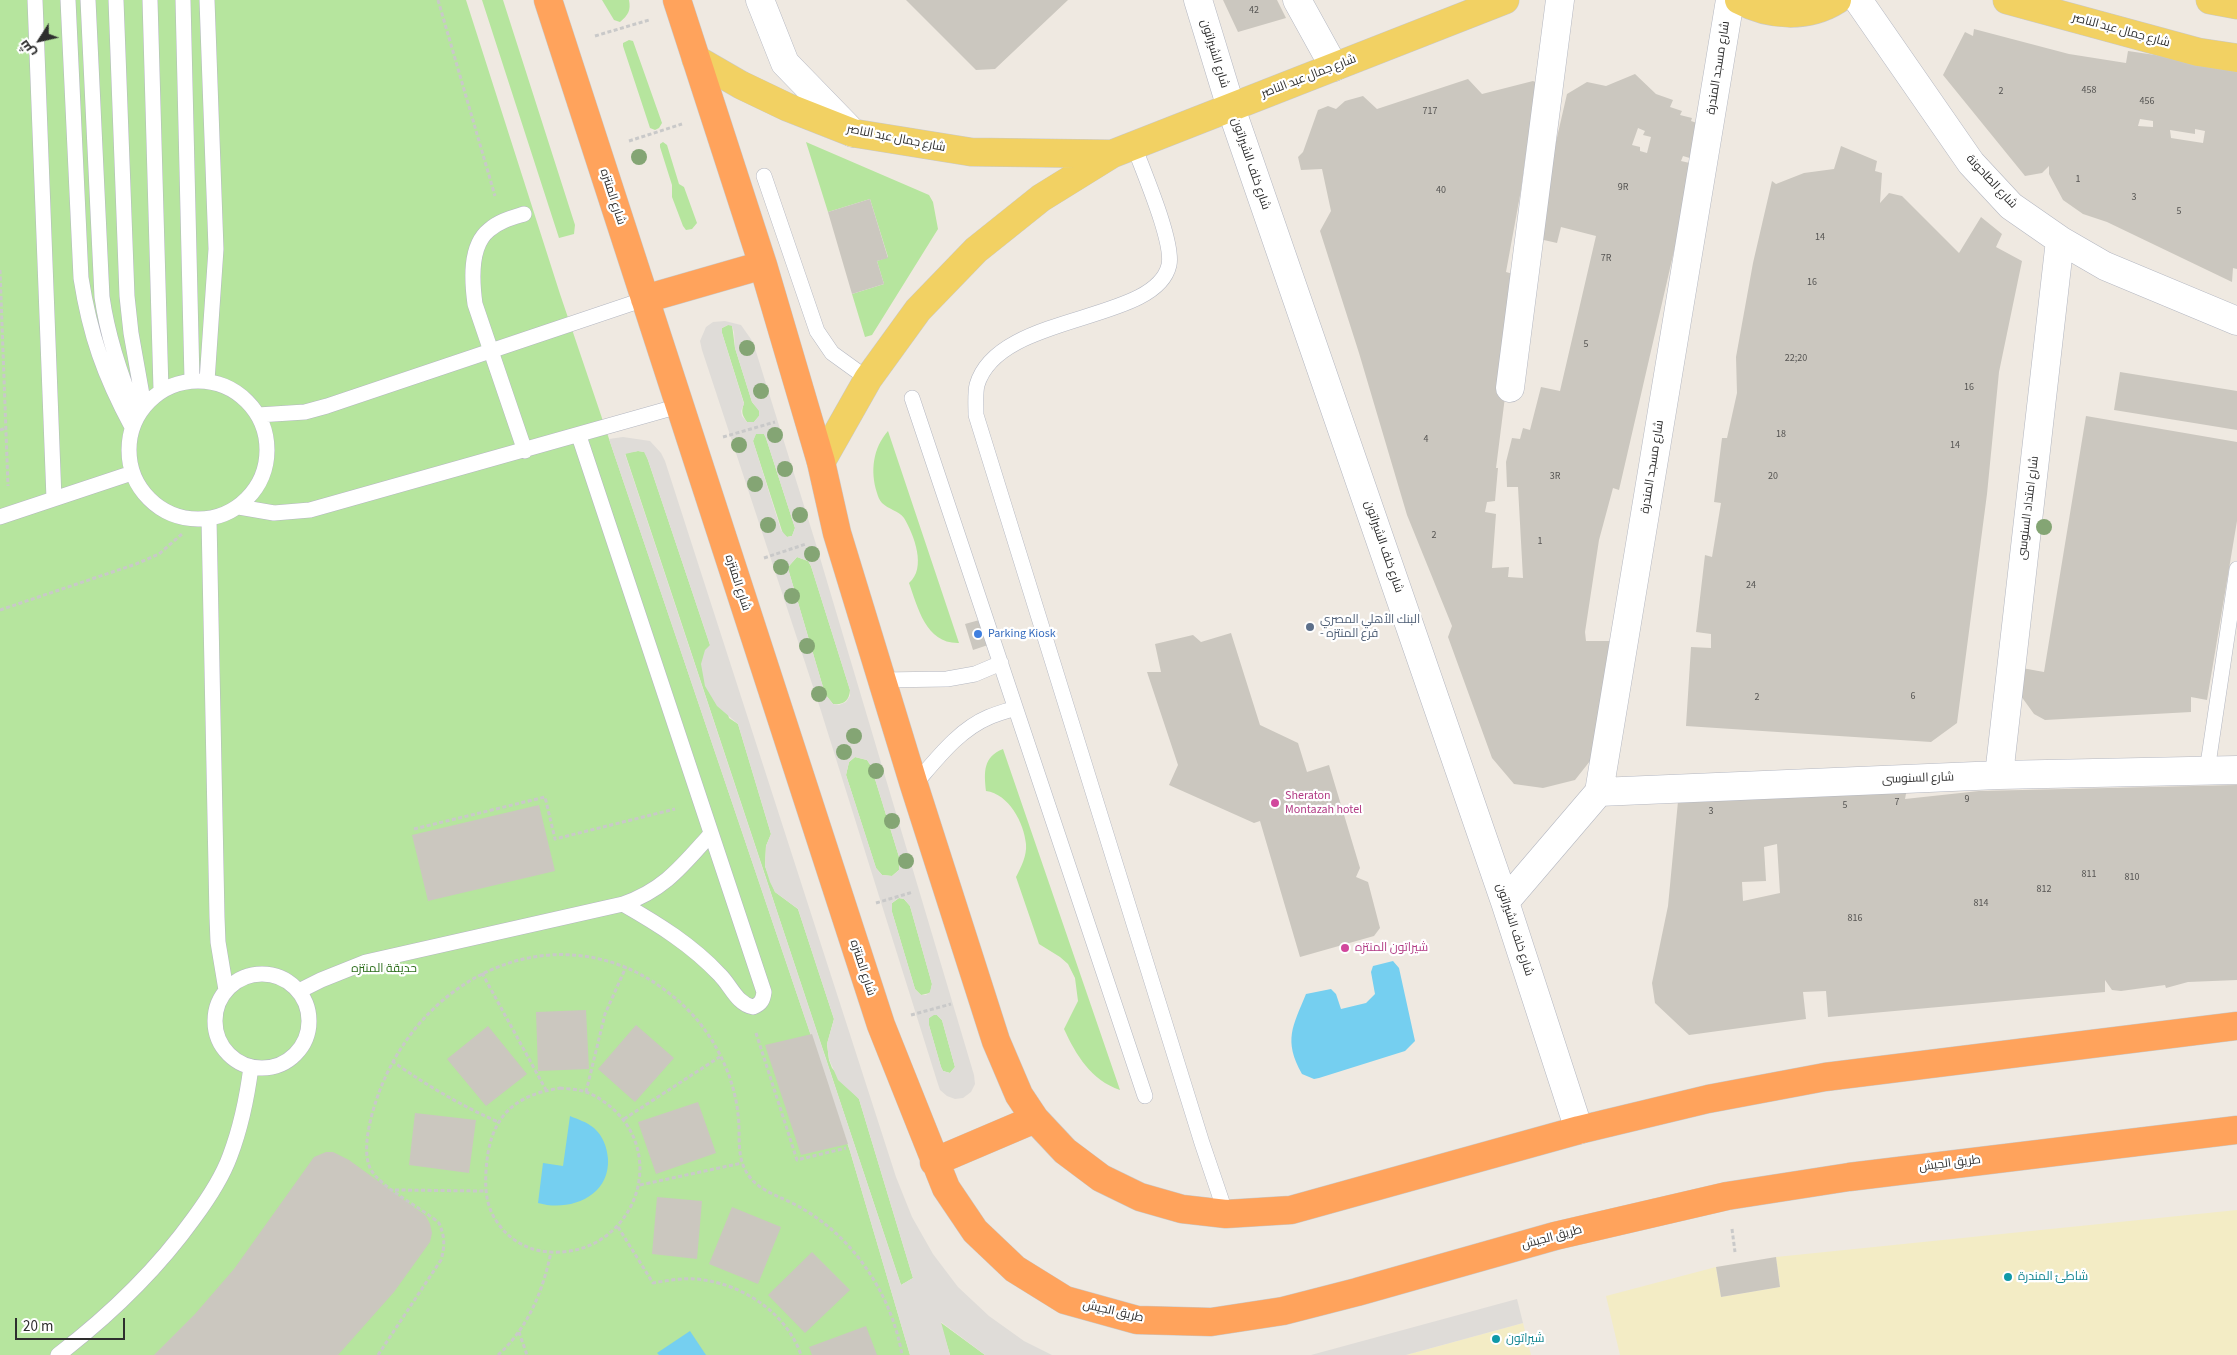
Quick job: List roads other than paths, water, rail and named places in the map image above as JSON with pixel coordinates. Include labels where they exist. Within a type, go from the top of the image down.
[{"type":"highway","name":"شارع المنتزه","points":[[548,0],[844,912],[882,1025],[934,1162]]},
{"type":"highway","points":[[678,5],[762,265],[821,462],[837,533],[980,996],[1007,1070],[1019,1095],[1035,1119],[1076,1161],[1120,1188],[1160,1204],[1182,1209],[1226,1214],[1262,1213],[1306,1206],[1579,1130],[1708,1099],[1825,1077],[2237,1026]]},
{"type":"highway","points":[[645,299],[762,265]]},
{"type":"highway","points":[[934,1162],[1035,1119]]},
{"type":"highway","name":"طريق الجيش","points":[[934,1162],[946,1188],[975,1231],[1015,1269],[1065,1300],[1137,1320],[1211,1322],[1292,1308],[1357,1292],[1555,1236],[1727,1196],[1848,1177],[2237,1130]]},
{"type":"main road","name":"شارع جمال عبد الناصر","points":[[821,462],[868,379],[918,310],[976,250],[1041,198],[1123,150],[1505,0]]},
{"type":"main road","points":[[1738,0],[1754,8],[1780,13],[1805,12],[1830,5],[1838,0]]},
{"type":"main road","name":"شارع جمال عبد الناصر","points":[[2007,0],[2198,52],[2237,58]]},
{"type":"main road","name":"شارع جمال عبد الناصر","points":[[696,59],[741,86],[787,107],[853,133],[971,152],[1123,150]]},
{"type":"street","points":[[760,0],[785,63],[853,133]]},
{"type":"street","name":"شارع الشيراتون","points":[[1198,0],[1231,108]]},
{"type":"street","points":[[1297,0],[1334,67]]},
{"type":"street","points":[[1510,388],[1560,0]]},
{"type":"street","name":"شارع مسجد المندرة","points":[[1599,792],[1730,0]]},
{"type":"street","name":"شارع الطاحونة","points":[[1858,0],[1971,163],[2011,206],[2060,240],[2105,266],[2237,321]]},
{"type":"street","name":"شارع خلف الشيراتون","points":[[1231,108],[1505,902],[1579,1130]]},
{"type":"street","name":"شارع امتداد السنوسى","points":[[1999,776],[2060,240]]},
{"type":"street","name":"شارع السنوسى","points":[[1599,792],[1999,776],[2237,770]]},
{"type":"street","points":[[1505,902],[1599,792]]},
{"type":"lane","points":[[35,0],[54,499]]},
{"type":"lane","points":[[68,0],[81,278],[87,317],[98,356],[113,392],[138,416]]},
{"type":"lane","points":[[88,0],[102,297],[107,328],[115,358],[138,416]]},
{"type":"lane","points":[[116,0],[127,296],[138,416],[128,450],[132,473],[144,494],[163,511],[202,519],[225,514],[239,507],[254,492],[263,475],[268,454],[266,434],[258,415],[237,392],[223,385],[192,380],[161,390],[138,416]]},
{"type":"lane","points":[[150,0],[161,390]]},
{"type":"lane","points":[[183,0],[192,380]]},
{"type":"lane","points":[[207,0],[216,249],[207,381]]},
{"type":"lane","points":[[1123,150],[1168,242],[1169,265],[1158,287],[1137,298],[1015,342],[991,359],[977,385],[976,415],[1199,1133],[1226,1214]]},
{"type":"lane","points":[[764,176],[820,337],[832,353],[868,379]]},
{"type":"lane","points":[[524,214],[502,220],[487,231],[478,246],[472,283],[474,304],[525,451]]},
{"type":"lane","points":[[258,415],[305,412],[327,406],[645,299]]},
{"type":"lane","points":[[912,398],[1145,1096]]},
{"type":"lane","points":[[239,507],[274,513],[310,510],[579,436],[679,406]]},
{"type":"lane","points":[[579,436],[710,835],[764,992],[760,1004],[747,1006],[721,975],[694,950],[664,928],[623,904]]},
{"type":"lane","points":[[4,516],[132,473]]},
{"type":"lane","points":[[202,519],[217,925],[221,965],[226,990]]},
{"type":"lane","points":[[2207,771],[2237,569]]},
{"type":"lane","points":[[882,680],[947,679],[974,674],[1001,663]]},
{"type":"lane","points":[[914,785],[942,753],[963,733],[988,717],[1015,708]]},
{"type":"lane","points":[[299,991],[366,962],[623,904],[641,898],[657,889],[675,874],[710,835]]},
{"type":"lane","points":[[263,973],[277,976],[289,982],[299,991],[306,1002],[310,1015],[310,1028],[306,1041],[299,1052],[289,1061],[278,1066],[252,1067],[238,1062],[228,1053],[220,1042],[216,1029],[215,1015],[219,1002],[226,990],[237,980],[249,975],[263,973]]},
{"type":"lane","points":[[58,1355],[96,1326],[139,1286],[178,1241],[208,1198],[230,1157],[244,1113],[252,1067]]},
{"type":"water","points":[[1393,961],[1399,968],[1415,1041],[1405,1051],[1319,1078],[1314,1079],[1302,1074],[1296,1062],[1291,1042],[1294,1024],[1306,994],[1331,989],[1336,994],[1341,1009],[1366,1003],[1375,994],[1371,972],[1373,966]]},
{"type":"water","points":[[570,1116],[588,1124],[600,1135],[604,1142],[608,1159],[607,1172],[595,1192],[585,1199],[562,1205],[538,1203],[543,1163],[563,1166]]},
{"type":"water","points":[[690,1331],[706,1355],[659,1355],[657,1353]]},
{"type":"place","name":"البنك الأهلي المصري - فرع المنتزه","points":[[1310,627]]},
{"type":"place","name":"Parking Kiosk","points":[[978,634]]},
{"type":"place","name":"Sheraton Montazah hotel","points":[[1275,803]]},
{"type":"place","name":"شيراتون المنتزه","points":[[1345,948]]},
{"type":"place","name":"شاطئ المندرة","points":[[2008,1277]]},
{"type":"place","name":"شيراتون","points":[[1496,1339]]},
{"type":"park label","name":"حديقة المنتزه","points":[[384,969]]}]
